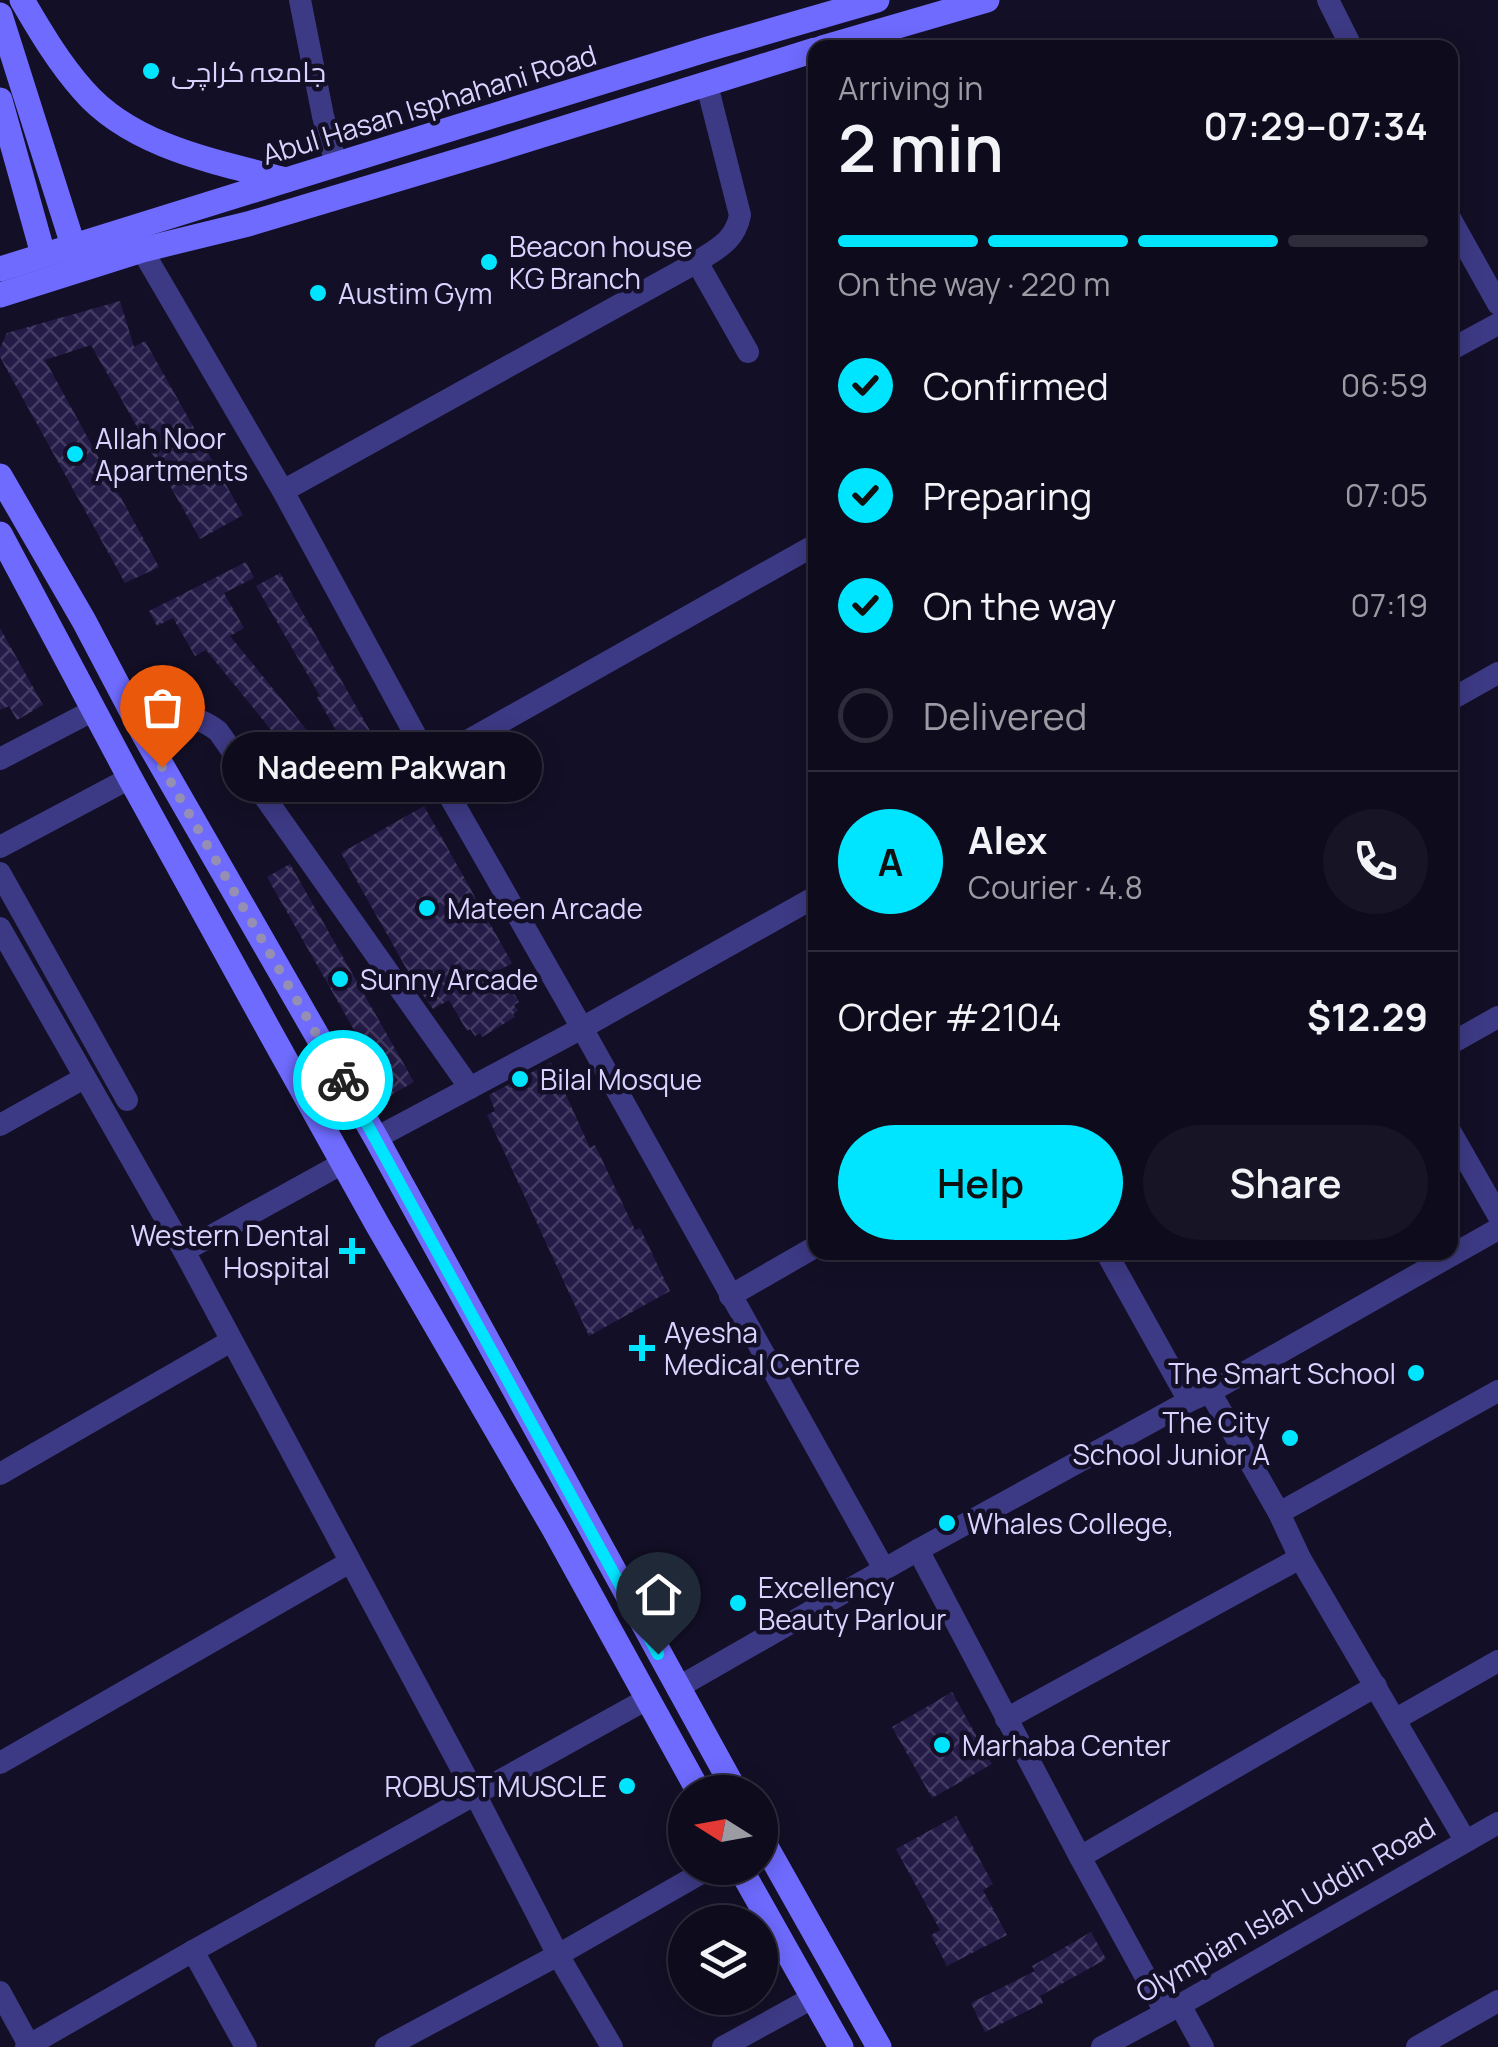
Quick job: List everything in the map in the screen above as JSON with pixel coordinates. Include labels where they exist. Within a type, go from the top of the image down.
[{"type":"main road","points":[[22,0],[83,92],[117,120],[169,146],[286,180]]},
{"type":"main road","name":"Abul Hasan Isphahani Road","points":[[0,268],[877,0]]},
{"type":"main road","points":[[851,40],[987,0]]},
{"type":"main road","points":[[0,14],[73,245]]},
{"type":"main road","points":[[0,295],[142,250],[248,224],[808,53]]},
{"type":"main road","points":[[0,100],[43,254]]},
{"type":"main road","points":[[0,476],[84,621],[143,734],[376,1138],[726,1775]]},
{"type":"main road","points":[[0,534],[343,1162],[554,1529],[689,1775]]},
{"type":"main road","points":[[778,1868],[879,2047]]},
{"type":"main road","points":[[750,1885],[841,2047]]},
{"type":"street","points":[[300,0],[336,164]]},
{"type":"street","points":[[1328,0],[1348,40]]},
{"type":"street","points":[[283,491],[697,262],[730,240],[740,215],[707,84]]},
{"type":"street","points":[[1458,232],[1498,304]]},
{"type":"street","points":[[142,250],[283,491],[430,762],[884,1570]]},
{"type":"street","points":[[697,262],[748,352]]},
{"type":"street","points":[[1458,346],[1498,324]]},
{"type":"street","points":[[430,762],[808,549]]},
{"type":"street","points":[[1458,696],[1498,673]]},
{"type":"street","points":[[0,759],[94,710]]},
{"type":"street","points":[[143,734],[182,717],[203,720],[218,731],[470,1088]]},
{"type":"street","points":[[0,847],[130,778]]},
{"type":"street","points":[[0,873],[127,1100]]},
{"type":"street","points":[[376,1138],[808,901]]},
{"type":"street","points":[[0,928],[184,1252],[558,1954],[612,2047]]},
{"type":"street","points":[[1458,1040],[1498,1017]]},
{"type":"street","points":[[0,1124],[84,1078]]},
{"type":"street","points":[[1458,1146],[1498,1215]]},
{"type":"street","points":[[184,1252],[343,1162]]},
{"type":"street","points":[[1458,1252],[1498,1230]]},
{"type":"street","points":[[730,1296],[808,1251]]},
{"type":"street","points":[[1111,1260],[1280,1512],[1300,1558],[1466,1840]]},
{"type":"street","points":[[677,1688],[918,1550],[1444,1260]]},
{"type":"street","points":[[0,1474],[230,1341]]},
{"type":"street","points":[[1280,1512],[1498,1391]]},
{"type":"street","points":[[918,1550],[1080,1857],[1172,2009],[1203,2047]]},
{"type":"street","points":[[1006,1718],[1300,1558]]},
{"type":"street","points":[[0,1764],[350,1562]]},
{"type":"street","points":[[1396,1719],[1498,1661]]},
{"type":"street","points":[[1080,1857],[1376,1686]]},
{"type":"street","points":[[0,1992],[28,2046],[647,1699]]},
{"type":"street","name":"Olympian Islah Uddin Road","points":[[1102,2047],[1466,1840],[1496,1828]]},
{"type":"street","points":[[386,2047],[680,1885]]},
{"type":"street","points":[[193,1951],[246,2047]]},
{"type":"street","points":[[724,2047],[814,1997]]},
{"type":"street","points":[[1417,2047],[1498,2001]]},
{"type":"building","points":[[120,301],[134,347],[145,341],[243,515],[200,539],[91,345],[45,360],[159,567],[125,583],[0,357],[7,333]]},
{"type":"building","points":[[246,562],[254,578],[224,593],[244,628],[230,636],[346,778],[325,796],[206,650],[195,656],[173,618],[157,626],[149,611]]},
{"type":"building","points":[[280,573],[397,778],[371,792],[256,586]]},
{"type":"building","points":[[0,628],[43,705],[17,720],[9,706],[0,710]]},
{"type":"building","name":"Mateen Arcade","points":[[424,806],[512,963],[500,970],[519,1002],[514,1005],[518,1011],[513,1014],[515,1017],[482,1037],[467,1031],[449,1000],[433,1009],[341,853]]},
{"type":"building","name":"Sunny Arcade","points":[[290,864],[414,1082],[391,1095],[267,877]]},
{"type":"building","points":[[551,1062],[590,1148],[595,1145],[635,1230],[640,1228],[670,1291],[589,1336],[487,1115],[495,1111],[489,1095]]},
{"type":"building","name":"Marhaba Center","points":[[952,1692],[992,1764],[932,1798],[892,1727]]},
{"type":"building","points":[[956,1816],[993,1884],[983,1890],[1007,1935],[947,1966],[931,1935],[940,1930],[896,1849]]},
{"type":"building","points":[[1091,1932],[1106,1959],[1040,1996],[1043,2003],[985,2032],[971,2003],[1035,1971],[1032,1966]]},
{"type":"way so far","points":[[162,767],[343,1080]]},
{"type":"place","name":"جامعہ کراچی","points":[[151,71]]},
{"type":"place","name":"Beacon house KG Branch","points":[[489,262]]},
{"type":"place","name":"Austim Gym","points":[[318,293]]},
{"type":"place","name":"Allah Noor Apartments","points":[[75,454]]},
{"type":"place","name":"Nadeem Pakwan","points":[[162,767]]},
{"type":"place","name":"Mateen Arcade","points":[[427,908]]},
{"type":"place","name":"Sunny Arcade","points":[[340,979]]},
{"type":"place","name":"Bilal Mosque","points":[[520,1079]]},
{"type":"place","name":"Western Dental Hospital","points":[[352,1251]]},
{"type":"place","name":"Ayesha Medical Centre","points":[[642,1348]]},
{"type":"place","name":"The Smart School","points":[[1416,1373]]},
{"type":"place","name":"The City School Junior A","points":[[1290,1438]]},
{"type":"place","name":"Whales College,","points":[[947,1523]]},
{"type":"place","name":"Excellency Beauty Parlour","points":[[738,1603]]},
{"type":"place","name":"Marhaba Center","points":[[942,1745]]},
{"type":"place","name":"ROBUST MUSCLE","points":[[627,1786]]},
{"type":"route","points":[[343,1080],[658,1654]]}]
